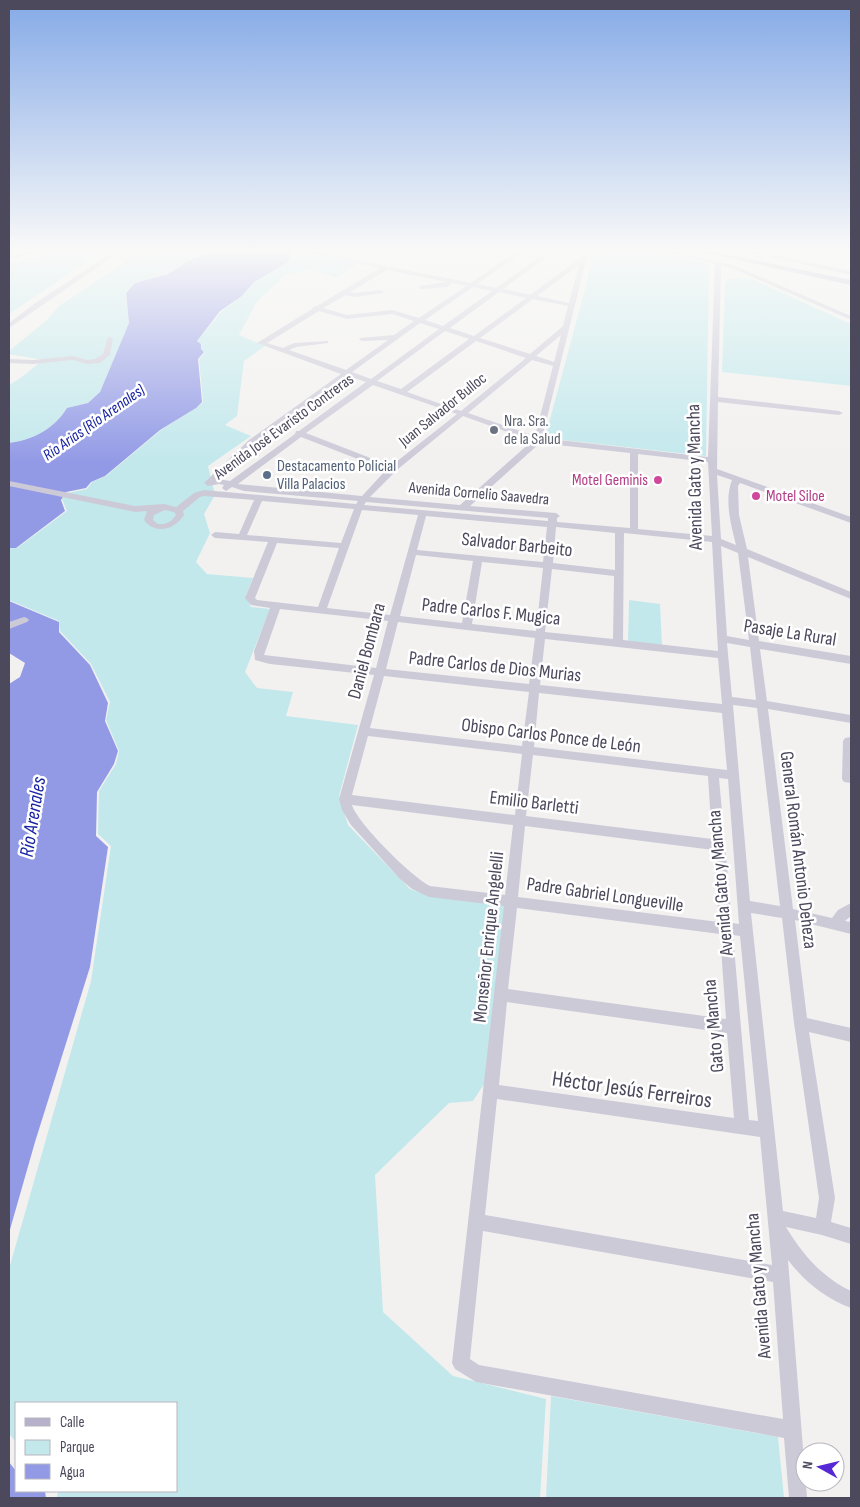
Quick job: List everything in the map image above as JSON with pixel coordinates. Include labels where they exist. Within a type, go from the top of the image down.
[{"type":"street","points":[[293,322],[261,343],[538,440],[634,451],[712,465],[737,479],[851,520]]},
{"type":"street","name":"Avenida José Evaristo Contreras","points":[[173,509],[210,482],[252,442],[418,322]]},
{"type":"street","points":[[419,322],[556,365]]},
{"type":"street","name":"Avenida José Evaristo Contreras","points":[[173,509],[197,495],[204,493],[219,494],[299,433],[372,382],[452,322]]},
{"type":"street","points":[[402,392],[497,322]]},
{"type":"street","points":[[463,507],[538,440],[567,322]]},
{"type":"street","name":"Avenida Gato y Mancha","points":[[717,322],[712,465],[723,655],[746,931],[776,1222],[798,1498]]},
{"type":"street","name":"Juan Salvador Bulloc","points":[[321,611],[358,506],[364,498],[393,470],[531,358],[566,327]]},
{"type":"street","points":[[362,339],[396,337]]},
{"type":"street","points":[[9,361],[33,362],[73,358],[87,362],[97,361],[106,355],[110,338]]},
{"type":"street","points":[[283,350],[294,345],[326,342]]},
{"type":"street","points":[[714,399],[840,413]]},
{"type":"street","points":[[299,433],[393,470]]},
{"type":"street","points":[[634,451],[634,526]]},
{"type":"street","name":"General Román Antonio Deheza","points":[[737,479],[732,489],[737,529],[742,548],[801,1023],[828,1198],[822,1227]]},
{"type":"street","name":"Avenida Cornelio Saavedra","points":[[210,482],[219,481],[244,488],[463,507],[620,529],[634,526]]},
{"type":"street","points":[[9,484],[135,509],[173,509],[180,516],[169,526],[155,526],[135,509]]},
{"type":"street","name":"Avenida Cornelio Saavedra","points":[[219,494],[423,512],[634,526],[716,537],[742,548]]},
{"type":"street","points":[[242,537],[259,498]]},
{"type":"street","points":[[148,520],[150,513],[159,508]]},
{"type":"street","name":"Daniel Bombara","points":[[345,799],[423,512]]},
{"type":"street","name":"Monseñor Enrique Angelelli","points":[[553,520],[461,1363],[476,1374],[792,1430]]},
{"type":"street","points":[[618,643],[620,529]]},
{"type":"street","points":[[215,534],[344,546]]},
{"type":"street","name":"Padre Carlos F. Mugica","points":[[274,540],[250,594],[250,598],[254,603],[723,655]]},
{"type":"street","points":[[742,548],[851,587]]},
{"type":"street","points":[[742,548],[851,596]]},
{"type":"street","name":"Salvador Barbeito","points":[[411,552],[619,573]]},
{"type":"street","points":[[466,626],[478,558]]},
{"type":"street","name":"Padre Carlos de Dios Murias","points":[[276,606],[259,651],[259,657],[535,689],[727,705],[761,704],[851,719]]},
{"type":"street","points":[[9,626],[24,620]]},
{"type":"street","name":"Pasaje La Rural","points":[[722,639],[851,660]]},
{"type":"street","name":"Obispo Carlos Ponce de León","points":[[364,731],[734,775]]},
{"type":"street","points":[[848,779],[849,741],[851,741]]},
{"type":"street","name":"Gato y Mancha","points":[[713,773],[742,1127]]},
{"type":"street","name":"Emilio Barletti","points":[[345,799],[718,845]]},
{"type":"street","name":"Padre Gabriel Longueville","points":[[345,799],[348,810],[355,822],[404,875],[416,885],[429,891],[725,930],[746,931]]},
{"type":"street","points":[[744,906],[788,913],[851,928]]},
{"type":"street","points":[[834,924],[843,914],[851,909]]},
{"type":"street","points":[[502,995],[733,1027]]},
{"type":"street","points":[[801,1023],[851,1035]]},
{"type":"street","name":"Héctor Jesús Ferreiros","points":[[491,1091],[766,1130]]},
{"type":"street","points":[[477,1222],[780,1275]]},
{"type":"street","points":[[776,1222],[822,1227],[851,1236]]},
{"type":"street","points":[[776,1222],[794,1256],[807,1271],[822,1283],[851,1300]]},
{"type":"green space","points":[[44,322],[129,322],[100,392],[88,403],[67,408],[56,422],[42,432],[26,439],[9,443],[9,385],[43,360],[9,354],[9,351]]},
{"type":"green space","points":[[213,322],[246,322],[239,335],[265,346],[244,361],[237,416],[225,425],[251,436],[208,466],[215,495],[204,514],[210,533],[196,562],[207,574],[253,578],[246,595],[251,607],[270,609],[245,672],[257,688],[293,692],[286,716],[358,725],[339,796],[348,825],[410,889],[429,896],[506,905],[486,1081],[473,1101],[449,1103],[375,1175],[383,1312],[453,1376],[546,1399],[540,1498],[57,1498],[58,1492],[178,1492],[178,1402],[15,1402],[15,1441],[9,1434],[9,1269],[91,981],[111,846],[98,834],[99,791],[116,764],[119,751],[106,720],[110,702],[91,664],[60,631],[59,621],[9,600],[9,548],[17,548],[67,511],[62,499],[67,493],[87,489],[92,482],[106,476],[161,430],[203,402],[199,359],[205,352],[201,349],[202,344],[197,341]]},
{"type":"green space","points":[[576,322],[708,322],[706,456],[545,438]]},
{"type":"green space","points":[[724,322],[847,322],[851,324],[851,386],[722,372]]},
{"type":"green space","points":[[629,600],[660,604],[662,646],[628,642]]},
{"type":"green space","points":[[551,1396],[778,1437],[784,1498],[546,1498]]},
{"type":"water","name":"Río Arias (Río Arenales)","points":[[211,322],[197,341],[201,344],[201,349],[204,352],[198,359],[202,402],[196,408],[160,430],[105,476],[91,482],[86,488],[66,492],[61,500],[65,511],[16,548],[9,548],[9,443],[26,439],[42,432],[56,422],[67,408],[88,403],[100,392],[129,323]]},
{"type":"water","name":"Río Arenales","points":[[9,601],[59,622],[59,632],[90,665],[108,703],[105,721],[118,751],[114,764],[97,792],[96,836],[108,847],[90,967],[35,1142],[9,1233],[9,684],[20,677],[25,663],[9,653]]},
{"type":"water","points":[[9,1462],[15,1470],[15,1492],[45,1492],[46,1498],[9,1498]]},
{"type":"place","name":"Nra. Sra. de la Salud","points":[[494,430]]},
{"type":"place","name":"Destacamento Policial Villa Palacios","points":[[267,475]]},
{"type":"place","name":"Motel Geminis","points":[[658,480]]},
{"type":"place","name":"Motel Siloe","points":[[756,496]]}]
